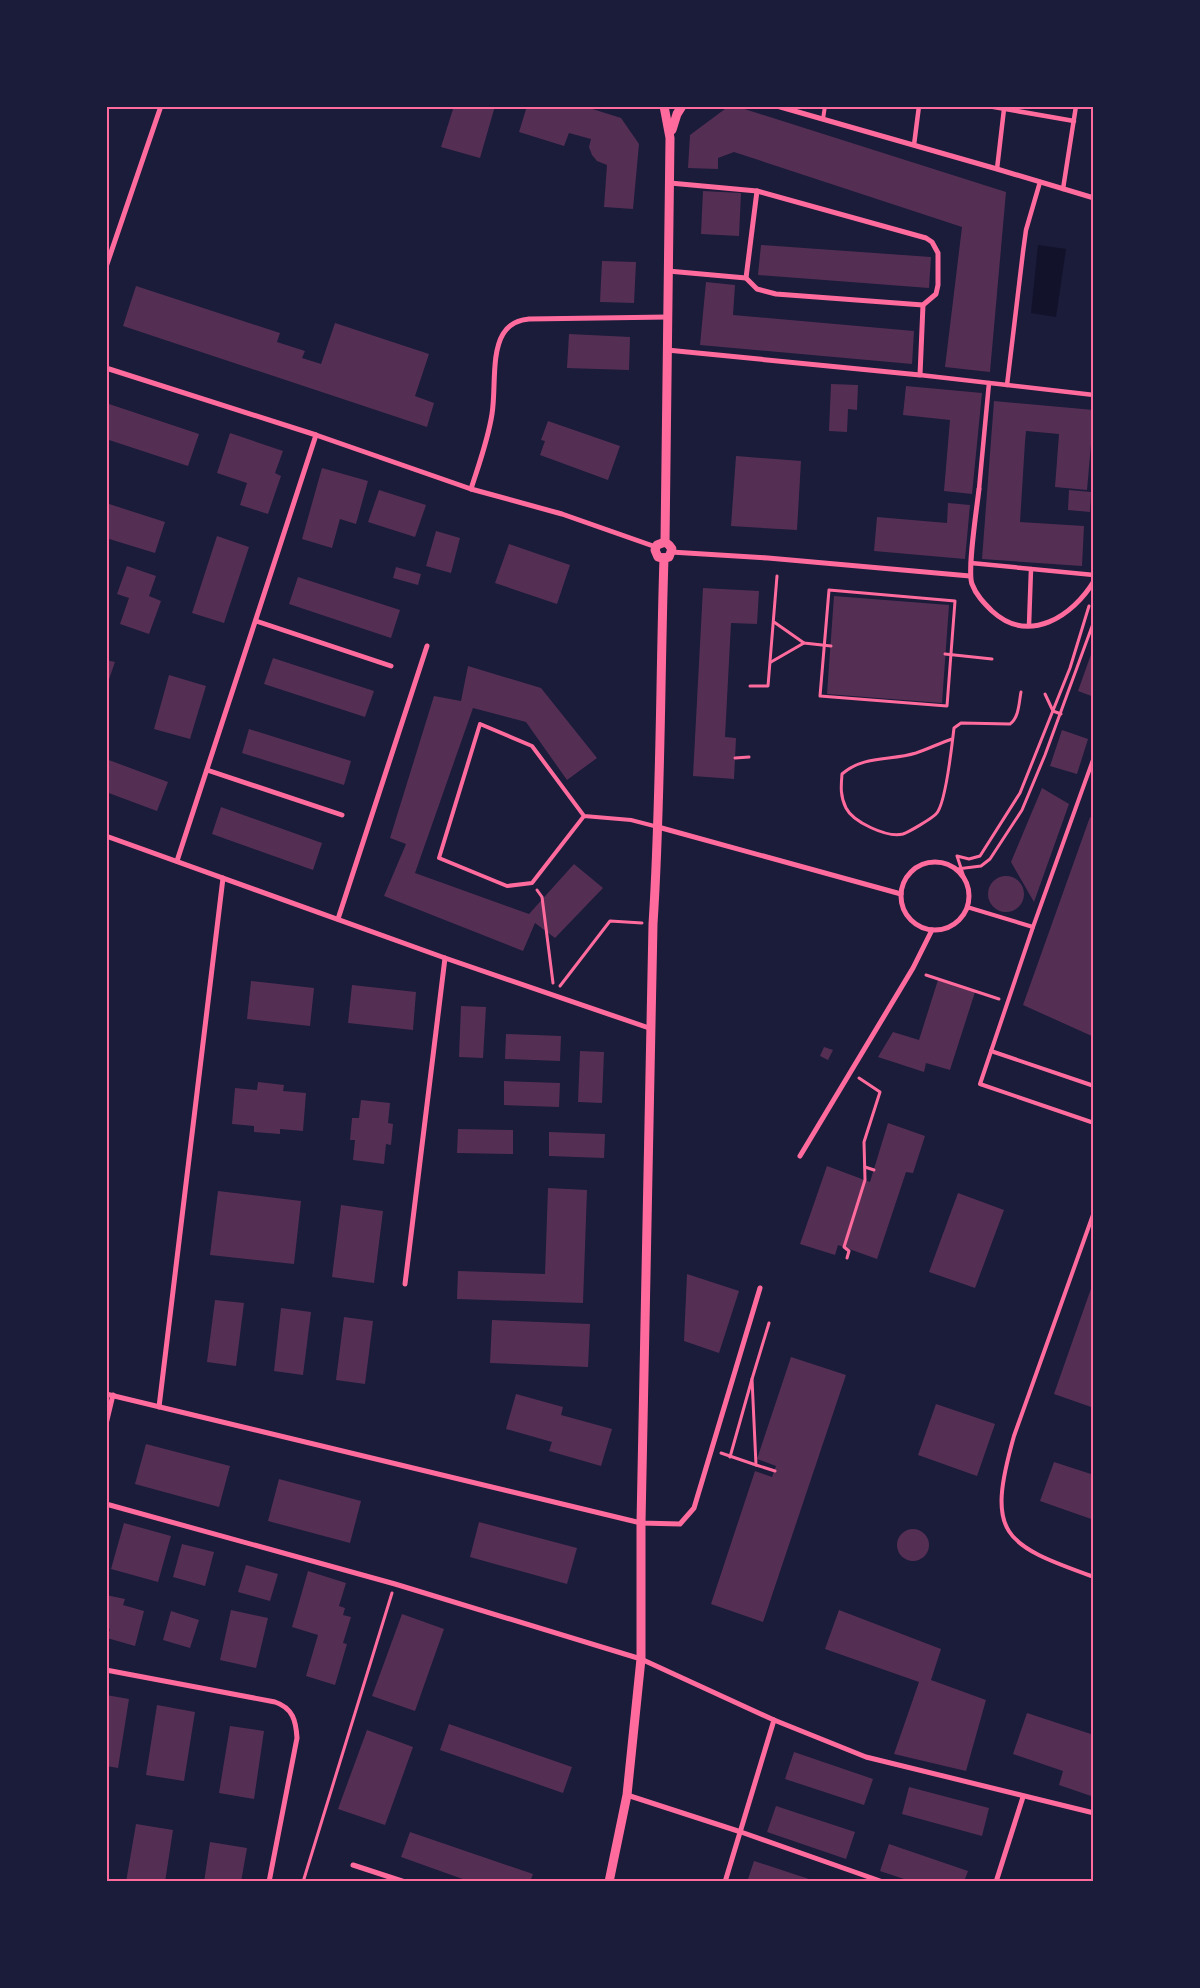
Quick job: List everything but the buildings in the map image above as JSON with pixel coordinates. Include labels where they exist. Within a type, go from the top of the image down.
[{"type":"street","points":[[106,267],[161,106]]},
{"type":"street","points":[[656,547],[657,555],[664,558],[669,557],[671,552],[669,545],[665,542],[670,138],[664,106]]},
{"type":"street","points":[[670,138],[674,122],[682,106]]},
{"type":"street","points":[[777,106],[1094,198]]},
{"type":"street","points":[[914,145],[919,106]]},
{"type":"street","points":[[988,106],[1074,121]]},
{"type":"street","points":[[1063,189],[1076,106]]},
{"type":"street","points":[[997,169],[1004,109]]},
{"type":"street","points":[[1008,385],[1021,260],[1026,230],[1040,182]]},
{"type":"street","points":[[668,272],[746,278],[757,288],[776,294],[923,304],[936,294],[938,285],[938,252],[932,242],[926,238],[785,197],[734,187],[670,183]]},
{"type":"street","points":[[746,278],[757,191]]},
{"type":"street","points":[[920,375],[923,304]]},
{"type":"street","points":[[471,489],[490,428],[498,347],[504,332],[510,325],[529,319],[668,317]]},
{"type":"street","points":[[667,350],[920,375],[1094,395]]},
{"type":"street","points":[[106,368],[316,435],[471,489],[562,514],[656,547]]},
{"type":"street","points":[[989,383],[970,576],[977,594],[996,615],[1015,624],[1029,626],[1047,623],[1066,613],[1082,599],[1094,581]]},
{"type":"street","points":[[177,861],[316,435]]},
{"type":"street","points":[[656,547],[660,543],[665,542]]},
{"type":"street","points":[[671,552],[777,559],[970,576]]},
{"type":"street","points":[[609,1882],[627,1795],[641,1659],[641,1523],[653,924],[658,827],[664,558]]},
{"type":"street","points":[[971,563],[1094,575]]},
{"type":"street","points":[[1029,626],[1031,569]]},
{"type":"street","points":[[256,621],[391,666]]},
{"type":"street","points":[[338,919],[428,646]]},
{"type":"street","points":[[207,770],[342,815]]},
{"type":"street","points":[[658,827],[901,894]]},
{"type":"street","points":[[106,836],[445,958],[652,1029]]},
{"type":"street","points":[[927,862],[948,864],[959,869],[964,878],[968,887],[967,907],[962,917],[953,924],[943,929],[932,930],[922,927],[909,918],[902,904],[901,894],[903,883],[917,867],[927,862]]},
{"type":"street","points":[[159,1407],[222,878]]},
{"type":"street","points":[[800,1156],[913,968],[932,930]]},
{"type":"street","points":[[405,1284],[445,958]]},
{"type":"street","points":[[106,1394],[641,1523],[680,1524],[694,1508],[760,1288]]},
{"type":"street","points":[[106,1424],[113,1395]]},
{"type":"street","points":[[106,1504],[395,1584],[641,1659],[774,1720],[866,1756],[1094,1814]]},
{"type":"street","points":[[106,1670],[275,1702],[282,1704],[291,1712],[295,1720],[297,1738],[269,1882]]},
{"type":"street","points":[[726,1882],[774,1720]]},
{"type":"street","points":[[627,1795],[741,1832],[883,1882]]},
{"type":"street","points":[[996,1882],[1023,1797]]},
{"type":"street","points":[[353,1865],[405,1882]]},
{"type":"lane","points":[[823,120],[826,106]]},
{"type":"lane","points":[[584,816],[532,883],[507,886],[439,858],[480,724],[532,746],[584,816],[630,820],[658,827]]},
{"type":"lane","points":[[1094,757],[1033,927],[980,1084],[1094,1123]]},
{"type":"lane","points":[[967,907],[1033,927]]},
{"type":"lane","points":[[991,1051],[1094,1086]]},
{"type":"lane","points":[[1094,1212],[1014,1436],[1001,1504],[1006,1528],[1020,1544],[1049,1560],[1094,1577]]},
{"type":"path","points":[[750,686],[768,686],[777,576]]},
{"type":"path","points":[[829,590],[955,600],[951,655],[947,706],[820,696],[829,590]]},
{"type":"path","points":[[964,878],[959,869],[957,856],[969,859],[980,856],[1020,793],[1070,668],[1090,600]]},
{"type":"path","points":[[959,869],[981,866],[990,859],[1022,810],[1094,621]]},
{"type":"path","points":[[773,622],[804,643],[831,646]]},
{"type":"path","points":[[770,662],[804,643]]},
{"type":"path","points":[[945,654],[992,658]]},
{"type":"path","points":[[952,739],[916,754],[880,758],[848,768],[842,774],[841,794],[847,810],[869,828],[895,834],[902,834],[937,814],[943,799],[954,728],[960,723],[1010,724],[1014,721],[1021,692]]},
{"type":"path","points":[[1046,694],[1053,711],[1060,714]]},
{"type":"path","points":[[735,758],[749,757]]},
{"type":"path","points":[[532,883],[542,897],[554,994]]},
{"type":"path","points":[[554,994],[610,921],[653,924]]},
{"type":"path","points":[[926,976],[1008,1001]]},
{"type":"path","points":[[847,1258],[849,1251],[844,1247],[865,1180],[864,1142],[880,1092],[850,1072]]},
{"type":"path","points":[[865,1167],[874,1170]]},
{"type":"path","points":[[730,1457],[769,1324]]},
{"type":"path","points":[[752,1379],[756,1465]]},
{"type":"path","points":[[736,1459],[775,1471]]},
{"type":"path","points":[[303,1882],[395,1584]]},
{"type":"shaded area","points":[[1038,245],[1066,249],[1056,317],[1031,313]]}]
